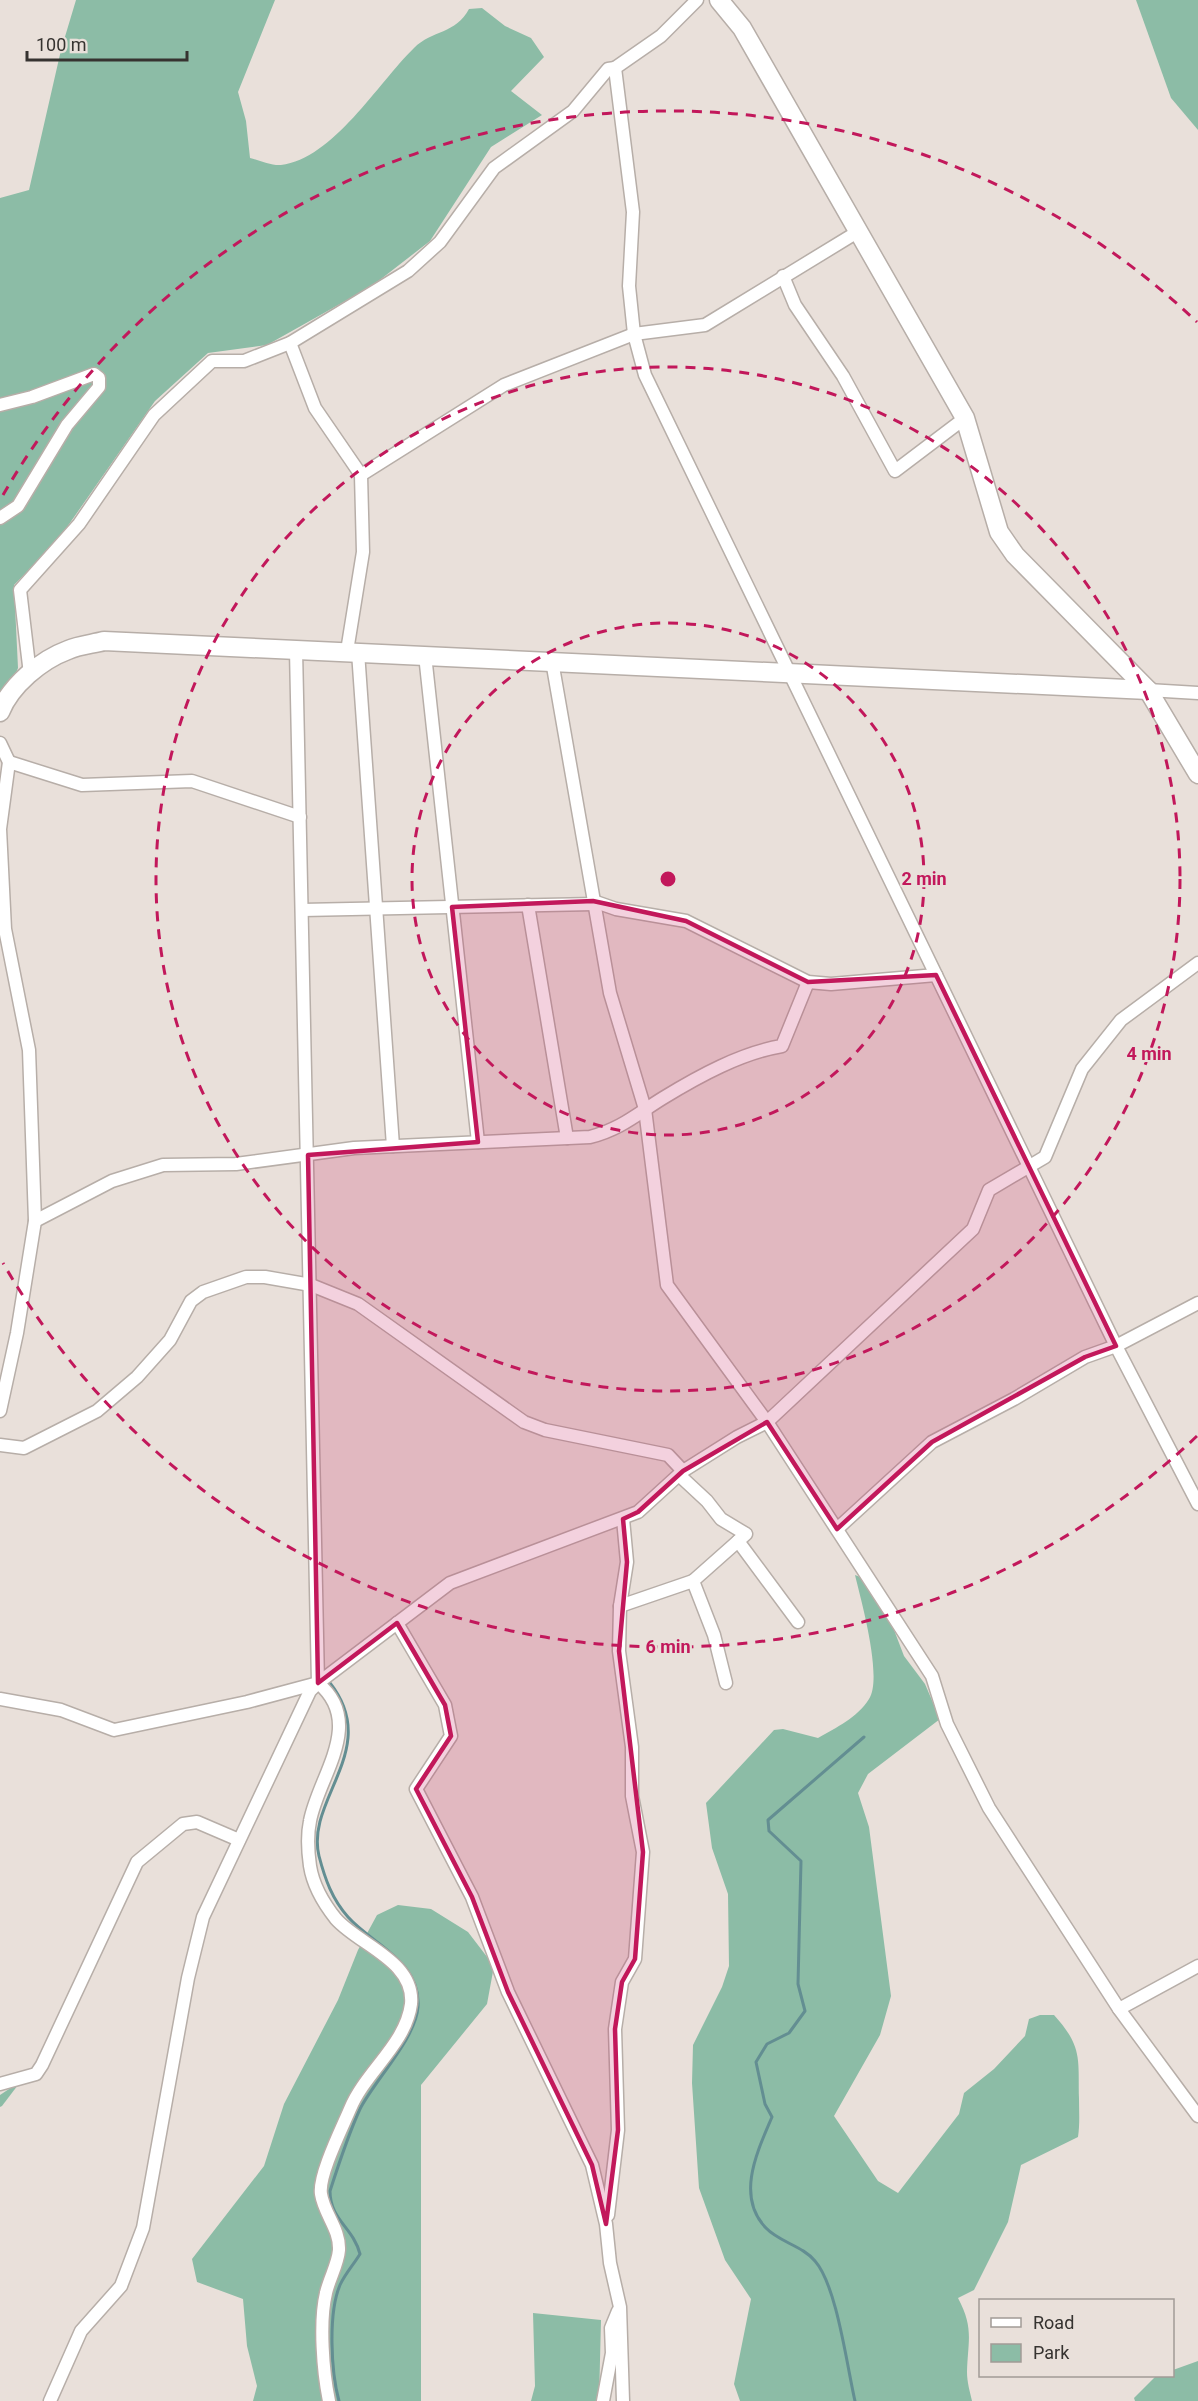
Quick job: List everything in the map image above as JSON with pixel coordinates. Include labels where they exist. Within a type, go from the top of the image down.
[{"type":"street","points":[[30,674],[20,590],[79,524],[154,415],[212,361],[244,361],[290,343],[408,271],[440,242],[494,168],[573,111],[608,69],[615,68],[661,36],[697,0]]},
{"type":"street","points":[[719,0],[742,28],[965,418],[999,532],[1015,555],[1148,690],[1198,774]]},
{"type":"street","points":[[615,68],[633,212],[629,286],[634,334],[645,375],[1116,1346],[1198,1504]]},
{"type":"street","points":[[361,475],[504,385],[634,334],[705,325],[859,231]]},
{"type":"street","points":[[783,276],[795,305],[843,375],[895,471],[965,418]]},
{"type":"street","points":[[290,343],[315,408],[361,475],[363,552],[352,652],[376,908],[393,1146]]},
{"type":"street","points":[[0,405],[32,397],[94,374],[99,378],[99,387],[68,425],[18,506],[0,518]]},
{"type":"street","points":[[0,712],[5,701],[30,674],[67,650],[104,640],[1198,693]]},
{"type":"street","points":[[296,650],[318,1683],[328,1692],[338,1710],[337,1742],[332,1765],[310,1820],[310,1867],[319,1892],[337,1919],[398,1968],[404,1976],[411,2001],[407,2020],[351,2106],[323,2178],[321,2193],[328,2216],[339,2237],[339,2252],[325,2295],[323,2377],[329,2401]]},
{"type":"street","points":[[425,655],[478,1142]]},
{"type":"street","points":[[552,661],[610,993],[645,1109],[667,1285],[767,1422],[932,1676],[947,1724],[989,1808],[1119,2009],[1198,2116]]},
{"type":"street","points":[[0,743],[9,762],[0,829],[5,929],[28,1050],[35,1221],[17,1333],[0,1411]]},
{"type":"street","points":[[9,762],[82,785],[192,781],[300,817]]},
{"type":"street","points":[[302,910],[593,902],[616,909],[687,921],[808,982],[831,984],[936,975]]},
{"type":"street","points":[[528,905],[567,1138]]},
{"type":"street","points":[[50,2401],[81,2331],[121,2286],[144,2228],[188,1978],[203,1917],[310,1691],[450,1583],[638,1512],[681,1473],[737,1437],[767,1422],[973,1229],[989,1190],[1045,1157],[1082,1069],[1121,1020],[1198,963]]},
{"type":"street","points":[[35,1221],[112,1181],[163,1165],[236,1164],[393,1146],[590,1137],[614,1130],[645,1109],[755,1051],[782,1046],[808,982]]},
{"type":"street","points":[[0,1445],[24,1448],[97,1411],[136,1377],[170,1340],[191,1301],[203,1292],[246,1277],[265,1276],[310,1285],[358,1304],[524,1422],[545,1430],[668,1455],[721,1519],[746,1534],[693,1581],[620,1606]]},
{"type":"street","points":[[837,1529],[932,1442],[1014,1399],[1085,1357],[1116,1346],[1198,1303]]},
{"type":"street","points":[[606,2224],[618,2130],[615,2029],[622,1982],[635,1959],[643,1852],[632,1796],[632,1747],[619,1651],[620,1606],[627,1562],[623,1519]]},
{"type":"street","points":[[738,1541],[798,1622]]},
{"type":"street","points":[[693,1581],[714,1635],[726,1683]]},
{"type":"street","points":[[397,1623],[445,1705],[451,1736],[416,1789],[472,1897],[508,1992],[592,2165],[606,2224],[610,2263],[620,2307],[623,2401]]},
{"type":"street","points":[[0,1699],[61,1710],[114,1730],[318,1683]]},
{"type":"street","points":[[0,2084],[36,2074],[42,2065],[137,1862],[183,1824],[197,1822],[239,1840]]},
{"type":"street","points":[[1119,2009],[1198,1966]]},
{"type":"street","points":[[603,2401],[612,2353],[611,2328],[620,2307]]},
{"type":"highlighted area","points":[[593,901],[686,921],[808,982],[936,975],[1116,1346],[1085,1357],[932,1442],[837,1529],[767,1422],[683,1471],[638,1512],[623,1519],[627,1562],[619,1651],[643,1852],[635,1959],[622,1982],[615,2029],[618,2130],[606,2224],[592,2165],[508,1992],[472,1897],[416,1789],[451,1736],[445,1705],[397,1623],[318,1683],[308,1155],[478,1142],[452,907]]},
{"type":"green space","points":[[76,0],[275,0],[238,92],[246,121],[250,158],[270,164],[281,165],[300,160],[319,149],[354,117],[414,48],[428,38],[451,28],[464,17],[469,9],[482,8],[505,26],[531,38],[544,57],[511,91],[542,115],[491,147],[430,241],[372,286],[267,345],[208,353],[155,401],[58,540],[14,585],[18,668],[0,712],[0,198],[29,190],[61,50]]},
{"type":"green space","points":[[1136,0],[1198,0],[1198,130],[1171,98]]},
{"type":"green space","points":[[855,1575],[876,1583],[904,1656],[925,1684],[940,1719],[868,1774],[858,1793],[869,1827],[891,1996],[880,2035],[834,2116],[878,2181],[898,2193],[959,2114],[964,2093],[994,2069],[1025,2036],[1029,2019],[1040,2015],[1054,2015],[1070,2036],[1077,2054],[1078,2137],[1021,2165],[1008,2222],[974,2290],[958,2298],[968,2326],[967,2376],[972,2401],[740,2401],[734,2384],[751,2299],[725,2260],[699,2188],[692,2083],[693,2045],[722,1987],[729,1966],[728,1894],[712,1848],[706,1803],[774,1730],[783,1729],[818,1738],[853,1717],[869,1699],[873,1689],[874,1674],[866,1620]]},
{"type":"green space","points":[[398,1905],[431,1909],[468,1932],[494,1966],[487,2004],[421,2085],[421,2401],[253,2401],[257,2386],[247,2346],[243,2299],[197,2282],[192,2259],[264,2166],[284,2104],[338,2000],[358,1950],[377,1915]]},
{"type":"green space","points":[[21,2081],[2,2106],[0,2107],[0,2095]]},
{"type":"green space","points":[[533,2313],[601,2320],[599,2401],[531,2401],[535,2386]]},
{"type":"green space","points":[[1198,2361],[1198,2401],[1135,2401],[1134,2398],[1155,2377],[1174,2377],[1174,2370]]},
{"type":"waterway","points":[[330,1683],[344,1707],[348,1730],[346,1752],[322,1814],[318,1835],[319,1856],[330,1888],[342,1910],[358,1927],[394,1955],[412,1977],[417,1991],[418,2007],[416,2019],[403,2045],[360,2109],[330,2191],[334,2209],[357,2245],[360,2254],[344,2277],[336,2297],[332,2343],[334,2375],[339,2401]]},
{"type":"waterway","points":[[855,2401],[835,2307],[823,2273],[810,2256],[766,2228],[752,2202],[751,2188],[756,2158],[772,2117],[765,2104],[756,2062],[767,2044],[789,2033],[805,2011],[798,1984],[801,1861],[769,1831],[768,1820],[864,1737]]}]
